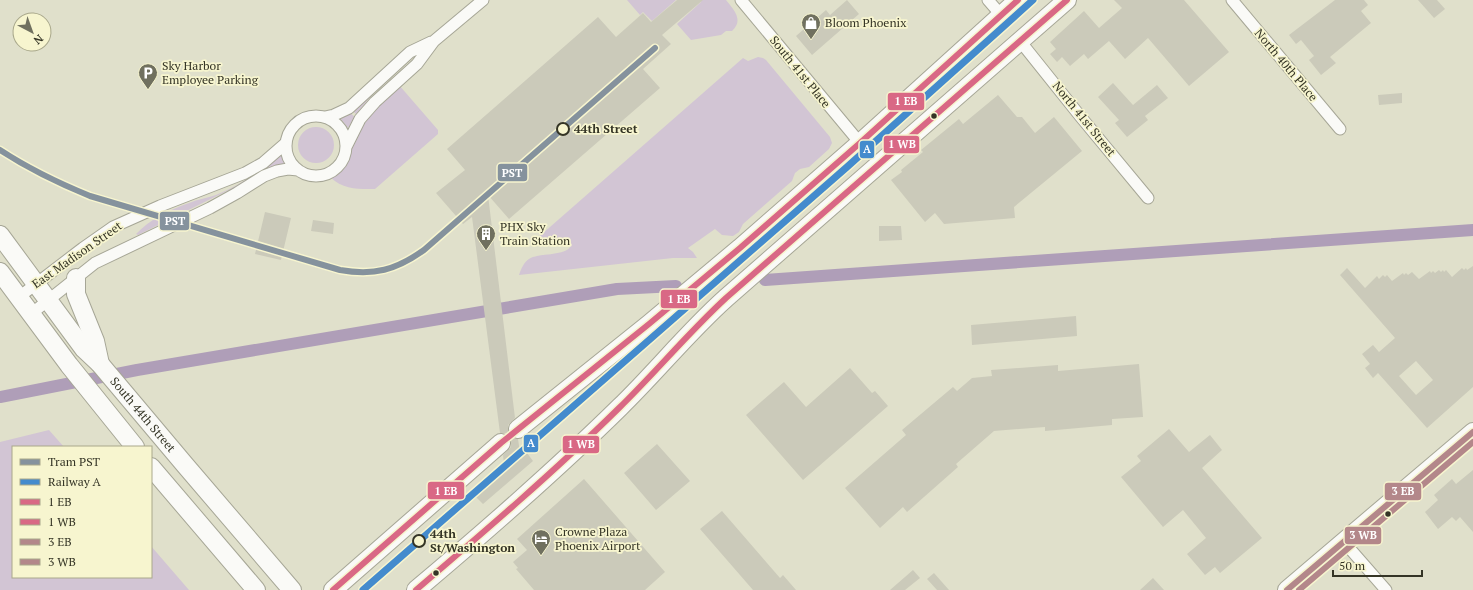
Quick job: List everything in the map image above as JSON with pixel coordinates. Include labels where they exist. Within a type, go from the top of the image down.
[{"type":"main road","points":[[518,429],[661,314],[740,248],[860,143],[1018,0]]},
{"type":"main road","points":[[416,590],[472,543],[619,408],[678,344],[714,309],[791,240],[1067,0]]},
{"type":"main road","name":"South 44th Street","points":[[0,235],[84,349],[100,364],[129,397],[176,455],[292,590]]},
{"type":"main road","points":[[0,272],[69,365],[134,446]]},
{"type":"main road","points":[[76,278],[76,294],[95,341],[100,364]]},
{"type":"main road","points":[[1287,590],[1473,432]]},
{"type":"main road","points":[[333,590],[501,443]]},
{"type":"main road","points":[[152,467],[256,590]]},
{"type":"street","points":[[346,146],[356,126],[374,102],[417,64],[434,41],[483,0]]},
{"type":"street","name":"South 41st Place","points":[[741,0],[860,143]]},
{"type":"street","points":[[988,0],[1001,15]]},
{"type":"street","name":"North 40th Place","points":[[1232,0],[1340,129]]},
{"type":"street","name":"North 41st Street","points":[[1020,40],[1148,198]]},
{"type":"street","points":[[325,117],[334,115],[349,108],[410,52],[434,41]]},
{"type":"street","points":[[316,115],[325,117],[334,121],[341,128],[345,137],[345,155],[335,169],[320,176],[312,176],[298,170],[290,162],[286,153],[287,135],[298,121],[306,117],[316,115]]},
{"type":"street","name":"East Madison Street","points":[[19,297],[113,227],[160,206],[246,173],[263,163],[286,142]]},
{"type":"street","name":"East Madison Street","points":[[31,314],[95,263],[210,208],[237,194],[264,176],[288,169],[298,170]]},
{"type":"street","points":[[1344,542],[1386,590]]},
{"type":"shaded area","points":[[627,0],[676,0],[652,21],[643,12],[640,15]]},
{"type":"shaded area","points":[[700,0],[726,0],[736,15],[736,27],[732,31],[726,31],[721,35],[691,40],[677,24],[701,2]]},
{"type":"shaded area","points":[[758,57],[766,60],[830,137],[832,143],[829,149],[809,167],[800,169],[795,173],[792,181],[743,224],[739,232],[733,236],[722,235],[715,229],[688,248],[697,258],[673,258],[519,275],[527,260],[534,257],[562,252],[567,250],[570,246],[570,241],[566,239],[534,241],[743,58],[748,61]]},
{"type":"shaded area","points":[[391,78],[373,94],[356,114],[353,111],[386,80]]},
{"type":"shaded area","points":[[399,85],[438,130],[438,134],[375,189],[346,187],[335,181],[330,177],[345,167],[358,130],[371,110]]},
{"type":"shaded area","points":[[350,113],[355,117],[348,128],[340,118]]},
{"type":"shaded area","points":[[316,127],[326,130],[331,135],[334,145],[331,155],[326,160],[316,163],[306,160],[301,155],[298,145],[301,135],[306,130]]},
{"type":"shaded area","points":[[281,153],[285,164],[251,179],[138,235],[136,234],[147,224],[175,208],[216,195],[234,187]]},
{"type":"shaded area","points":[[49,430],[63,446],[12,446],[12,578],[152,578],[152,547],[189,590],[0,590],[0,442]]},
{"type":"building","name":"PHX Sky Train Station","points":[[677,0],[703,0],[662,35],[671,44],[643,69],[660,88],[509,219],[488,195],[515,418],[508,425],[508,431],[510,436],[514,439],[518,439],[521,459],[527,453],[533,461],[483,504],[476,497],[505,472],[503,455],[511,447],[511,441],[509,436],[505,433],[500,433],[472,217],[463,224],[436,193],[465,170],[447,149],[598,17],[616,37],[643,13],[651,22]]},
{"type":"building","points":[[847,0],[859,14],[812,55],[796,36],[826,10],[830,15]]},
{"type":"building","points":[[1114,0],[1184,0],[1229,52],[1189,86],[1148,38],[1125,59],[1109,41],[1088,59],[1084,54],[1070,66],[1062,57],[1057,62],[1050,54],[1056,49],[1050,42],[1084,11],[1099,28],[1122,8]]},
{"type":"building","points":[[1335,0],[1364,0],[1368,5],[1361,11],[1371,23],[1330,57],[1336,63],[1321,75],[1309,60],[1314,56],[1301,40],[1296,44],[1289,35]]},
{"type":"building","points":[[1418,0],[1437,0],[1445,9],[1434,18]]},
{"type":"building","points":[[1113,83],[1133,105],[1157,85],[1168,98],[1145,116],[1148,120],[1127,137],[1115,123],[1119,120],[1098,97]]},
{"type":"building","points":[[1402,93],[1402,103],[1379,105],[1378,95]]},
{"type":"building","points":[[998,95],[1017,117],[1022,117],[1035,133],[1054,117],[1082,151],[1014,207],[1015,218],[944,224],[935,213],[925,222],[891,180],[902,172],[901,170],[923,152],[921,150],[959,119],[963,124]]},
{"type":"building","points":[[265,212],[291,218],[281,260],[255,254]]},
{"type":"building","points":[[313,220],[334,223],[333,234],[311,231]]},
{"type":"building","points":[[879,226],[901,226],[902,240],[879,241]]},
{"type":"building","points":[[1473,266],[1473,387],[1427,428],[1378,373],[1373,378],[1365,368],[1370,364],[1362,354],[1373,345],[1379,352],[1395,338],[1340,275],[1347,268],[1365,288],[1377,276],[1379,279],[1383,275],[1385,277],[1387,275],[1392,281],[1403,273],[1404,275],[1406,273],[1408,275],[1412,272],[1419,279],[1430,271],[1431,273],[1433,271],[1435,273],[1439,270],[1441,272],[1443,270],[1444,272],[1446,270],[1452,277],[1462,268],[1464,270],[1466,268],[1467,270]],"holes":[[[1416,361],[1433,380],[1416,395],[1399,376]]]},
{"type":"building","points":[[1076,316],[1077,336],[972,345],[971,325]]},
{"type":"building","points":[[1139,364],[1143,417],[1112,419],[1112,425],[1045,431],[1045,427],[994,431],[956,464],[958,467],[907,512],[903,507],[880,528],[845,488],[906,435],[902,430],[953,387],[957,391],[972,378],[992,376],[991,370],[1058,365],[1058,371]]},
{"type":"building","points":[[850,368],[872,393],[875,391],[888,406],[803,480],[746,415],[784,382],[806,407]]},
{"type":"building","points":[[1169,429],[1189,452],[1210,435],[1222,450],[1202,468],[1262,538],[1220,573],[1215,567],[1205,575],[1187,554],[1206,538],[1183,510],[1163,527],[1121,477],[1141,461],[1137,456]]},
{"type":"building","points":[[657,444],[690,481],[656,510],[624,473]]},
{"type":"building","points":[[1473,470],[1473,532],[1460,517],[1456,521],[1452,517],[1438,529],[1425,512],[1438,500],[1434,495],[1452,479],[1456,484]]},
{"type":"building","points":[[584,479],[665,572],[645,590],[534,590],[516,569],[518,568],[513,562],[527,550],[517,539]]},
{"type":"building","points":[[722,511],[780,578],[783,575],[796,590],[753,590],[700,529]]},
{"type":"building","points":[[913,570],[920,578],[905,590],[890,590]]},
{"type":"building","points":[[934,573],[949,590],[937,590],[927,579]]},
{"type":"building","points":[[1153,578],[1164,590],[1140,590]]},
{"type":"waterway","points":[[765,280],[1473,230]]},
{"type":"waterway","points":[[0,397],[137,370],[617,289],[676,286]]},
{"type":"tram line","name":"PST","points":[[0,150],[44,175],[90,196],[340,270],[352,272],[374,272],[394,267],[424,250],[655,48]]},
{"type":"rail line","name":"A","points":[[363,590],[847,167],[1033,0]]},
{"type":"transit line","points":[[333,590],[501,443],[649,324],[740,248],[860,143],[1018,0]]},
{"type":"transit line","points":[[416,590],[570,455],[632,395],[698,325],[726,298],[1067,0]]},
{"type":"transit line","points":[[1287,590],[1473,432]]},
{"type":"transit line","points":[[1299,590],[1473,442]]},
{"type":"place","name":"Bloom Phoenix","points":[[811,40]]},
{"type":"place","name":"Sky Harbor Employee Parking","points":[[148,90]]},
{"type":"place","name":"44th Street","points":[[563,129]]},
{"type":"place","name":"PHX Sky Train Station","points":[[486,251]]},
{"type":"place","name":"44th St/Washington","points":[[419,541]]},
{"type":"place","name":"Crowne Plaza Phoenix Airport","points":[[541,556]]}]
